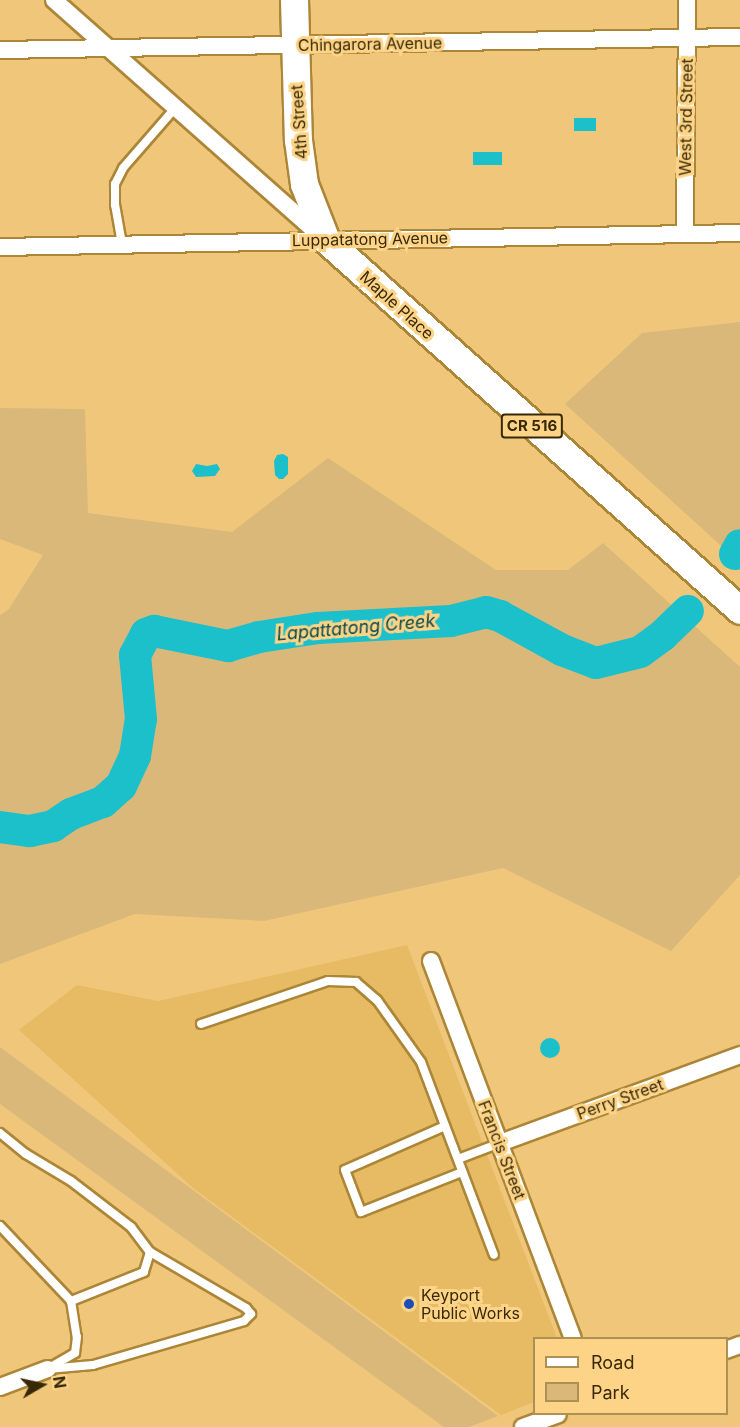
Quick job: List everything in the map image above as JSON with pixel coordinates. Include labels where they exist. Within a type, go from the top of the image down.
[{"type":"main road","name":"4th Street","points":[[294,0],[298,140],[304,184],[326,240]]},
{"type":"main road","name":"Maple Place","points":[[326,240],[740,610]]},
{"type":"street","name":"Maple Place","points":[[54,0],[326,240]]},
{"type":"street","name":"West 3rd Street","points":[[685,234],[687,0]]},
{"type":"street","name":"Chingarora Avenue","points":[[0,50],[740,37]]},
{"type":"street","name":"Luppatatong Avenue","points":[[0,247],[740,233]]},
{"type":"street","name":"Francis Street","points":[[431,961],[573,1337]]},
{"type":"street","name":"Perry Street","points":[[500,1143],[740,1054]]},
{"type":"street","points":[[0,1387],[48,1369]]},
{"type":"street","points":[[523,1427],[553,1415]]},
{"type":"lane","points":[[122,244],[115,205],[115,184],[123,168],[176,107]]},
{"type":"lane","points":[[201,1024],[328,981],[356,982],[377,1000],[421,1062],[494,1255]]},
{"type":"lane","points":[[445,1126],[345,1170],[361,1212],[462,1172]]},
{"type":"lane","points":[[0,1133],[26,1154],[71,1181],[131,1227],[150,1252],[246,1308],[251,1314],[244,1321],[93,1365],[48,1369]]},
{"type":"lane","points":[[458,1160],[500,1143]]},
{"type":"lane","points":[[0,1226],[71,1301],[77,1337],[75,1353],[48,1369]]},
{"type":"lane","points":[[71,1301],[144,1272],[150,1252]]},
{"type":"shaded area","points":[[407,945],[557,1337],[533,1337],[533,1402],[501,1415],[193,1188],[19,1030],[77,985],[158,1001]]},
{"type":"green space","points":[[740,322],[740,563],[565,404],[642,333]]},
{"type":"green space","points":[[0,408],[85,409],[88,513],[232,532],[328,458],[496,570],[568,570],[603,543],[740,667],[740,875],[671,951],[503,868],[264,921],[135,914],[0,964],[0,615],[9,609],[43,555],[0,539]]},
{"type":"green space","points":[[0,1047],[498,1416],[469,1427],[444,1427],[0,1104]]},
{"type":"water","points":[[574,118],[596,118],[596,131],[574,131]]},
{"type":"water","points":[[473,152],[502,152],[502,165],[473,165]]},
{"type":"water","points":[[283,454],[288,457],[288,474],[283,479],[279,479],[275,475],[274,461],[277,455]]},
{"type":"water","points":[[196,464],[207,466],[217,464],[220,469],[215,476],[196,477],[192,471]]},
{"type":"water","points":[[550,1038],[557,1041],[560,1048],[557,1055],[550,1058],[543,1055],[540,1048],[543,1041]]},
{"type":"waterway","points":[[735,554],[740,545]]},
{"type":"waterway","name":"Lapattatong Creek","points":[[0,827],[30,831],[53,826],[71,814],[103,802],[121,786],[135,756],[141,719],[135,655],[146,634],[154,631],[228,646],[259,637],[318,628],[451,621],[486,612],[500,616],[562,650],[596,663],[640,652],[662,636],[688,611]]},
{"type":"place","name":"Keyport Public Works","points":[[409,1304]]}]
